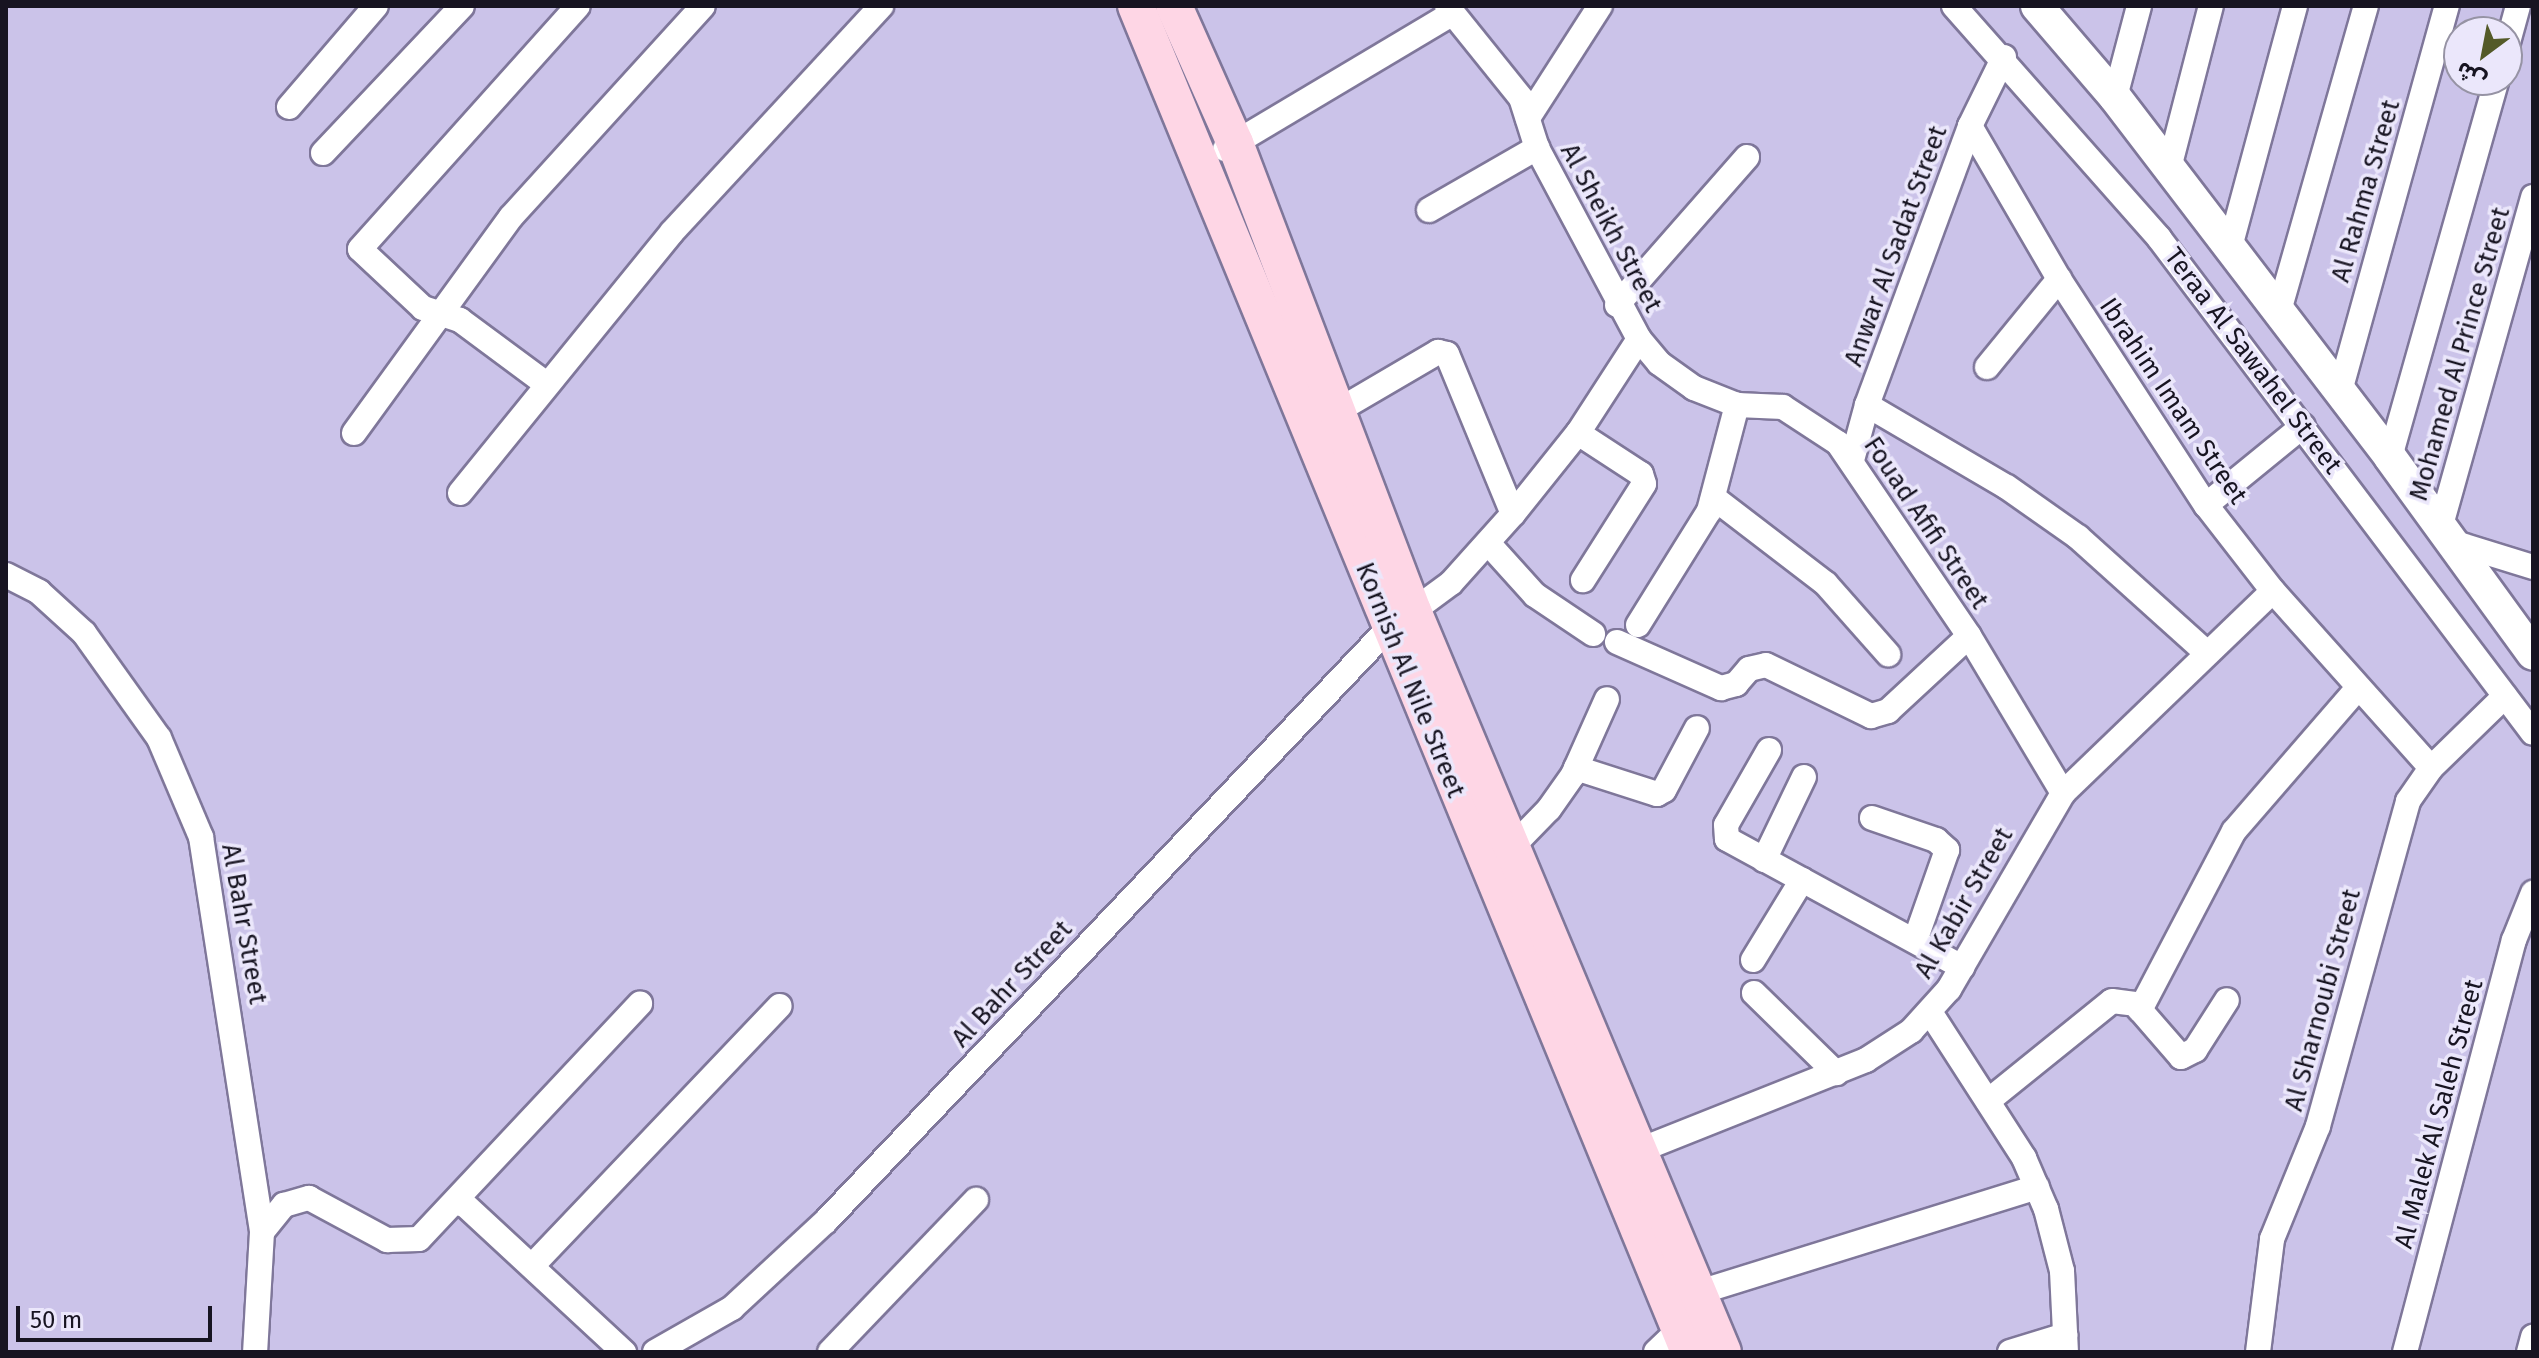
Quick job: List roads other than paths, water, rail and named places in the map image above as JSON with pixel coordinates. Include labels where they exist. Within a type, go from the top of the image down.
[{"type":"main road","name":"Kornish Al Nile Street","points":[[1136,6],[1201,164],[1401,620],[1574,1032],[1640,1150],[1723,1352]]},
{"type":"main road","name":"Kornish Al Nile Street","points":[[1174,6],[1235,143],[1339,410],[1401,620],[1512,847],[1675,1345]]},
{"type":"main road","name":"Teraa Al Sawahel Street","points":[[2037,6],[2115,97],[2279,311],[2448,534],[2533,654]]},
{"type":"street","points":[[289,107],[376,6]]},
{"type":"street","points":[[323,153],[462,6]]},
{"type":"street","points":[[545,383],[460,320],[423,308],[362,256],[363,243],[578,6]]},
{"type":"street","points":[[354,433],[511,217],[703,6]]},
{"type":"street","points":[[460,493],[545,383],[777,114],[881,6]]},
{"type":"street","points":[[1528,118],[1600,6]]},
{"type":"street","name":"Teraa Al Sawahel Street","points":[[1954,6],[2004,57],[2159,238],[2533,733]]},
{"type":"street","points":[[2115,97],[2139,6]]},
{"type":"street","points":[[2169,168],[2211,6]]},
{"type":"street","points":[[2230,247],[2295,6]]},
{"type":"street","points":[[2279,311],[2366,6]]},
{"type":"street","name":"Al Rahma Street","points":[[2340,391],[2447,6]]},
{"type":"street","points":[[1201,164],[1450,10]]},
{"type":"street","name":"Al Sheikh Street","points":[[1401,620],[1451,583],[1513,514],[1578,433],[1639,339],[1617,305],[1537,148],[1528,118],[1510,79],[1450,10]]},
{"type":"street","name":"Anwar Al Sadat Street","points":[[1852,460],[1867,405],[1970,126],[2004,57]]},
{"type":"street","points":[[2390,457],[2492,96]]},
{"type":"street","name":"Ibrahim Imam Street","points":[[1970,126],[2059,279],[2206,505],[2273,591],[2357,689],[2431,768]]},
{"type":"street","points":[[1429,210],[1537,148]]},
{"type":"street","points":[[1617,305],[1747,157]]},
{"type":"street","name":"Mohamed Al Prince Street","points":[[2448,534],[2533,197]]},
{"type":"street","points":[[1987,367],[2059,279]]},
{"type":"street","name":"Fouad Afifi Street","points":[[1639,339],[1676,376],[1737,405],[1783,407],[1821,429],[1852,460],[1969,636],[2063,793]]},
{"type":"street","points":[[1339,410],[1438,352],[1447,354],[1513,514]]},
{"type":"street","points":[[1638,625],[1714,498],[1737,405]]},
{"type":"street","points":[[1867,405],[2007,487],[2078,537],[2207,653]]},
{"type":"street","points":[[2206,505],[2303,426]]},
{"type":"street","points":[[1578,433],[1641,474],[1644,484],[1583,580]]},
{"type":"street","points":[[1714,498],[1826,584],[1888,654]]},
{"type":"street","points":[[2448,534],[2533,567]]},
{"type":"street","points":[[1488,543],[1535,595],[1605,638],[1721,688],[1736,684],[1749,669],[1766,665],[1871,716],[1888,711],[1969,636]]},
{"type":"street","name":"Al Bahr Street","points":[[6,575],[39,592],[84,633],[159,738],[183,786],[212,889],[262,1232],[255,1352]]},
{"type":"street","name":"Al Kabir Street","points":[[1640,1150],[1836,1073],[1889,1047],[1930,1012],[1962,967],[2063,793],[2273,591]]},
{"type":"street","name":"Al Bahr Street","points":[[655,1352],[732,1308],[826,1221],[1401,620]]},
{"type":"street","points":[[2140,1010],[2234,831],[2357,689]]},
{"type":"street","name":"Al Sharnoubi Street","points":[[2258,1352],[2272,1239],[2318,1126],[2405,810],[2431,768],[2505,696]]},
{"type":"street","points":[[1512,847],[1549,809],[1576,768],[1607,699]]},
{"type":"street","points":[[1576,768],[1657,794],[1664,790],[1697,728]]},
{"type":"street","points":[[1769,750],[1725,832],[1727,839],[1962,967]]},
{"type":"street","points":[[1764,860],[1804,777]]},
{"type":"street","points":[[1872,818],[1936,840],[1947,850],[1915,941]]},
{"type":"street","points":[[1753,960],[1802,880]]},
{"type":"street","name":"Al Malek Al Saleh Street","points":[[2405,1352],[2514,940],[2533,893]]},
{"type":"street","points":[[1754,993],[1836,1073]]},
{"type":"street","points":[[1988,1101],[2112,1001],[2124,999],[2140,1010],[2181,1057],[2195,1050],[2227,1000]]},
{"type":"street","points":[[262,1232],[284,1205],[309,1198],[387,1240],[419,1239],[640,1004]]},
{"type":"street","points":[[532,1266],[780,1006]]},
{"type":"street","points":[[1930,1012],[1988,1101],[2037,1187],[2062,1271],[2066,1344],[2010,1352]]},
{"type":"street","points":[[1700,1292],[2037,1187]]},
{"type":"street","points":[[830,1352],[976,1200]]},
{"type":"street","points":[[455,1202],[465,1205],[624,1352]]},
{"type":"street","points":[[2529,1352],[2533,1337]]}]
